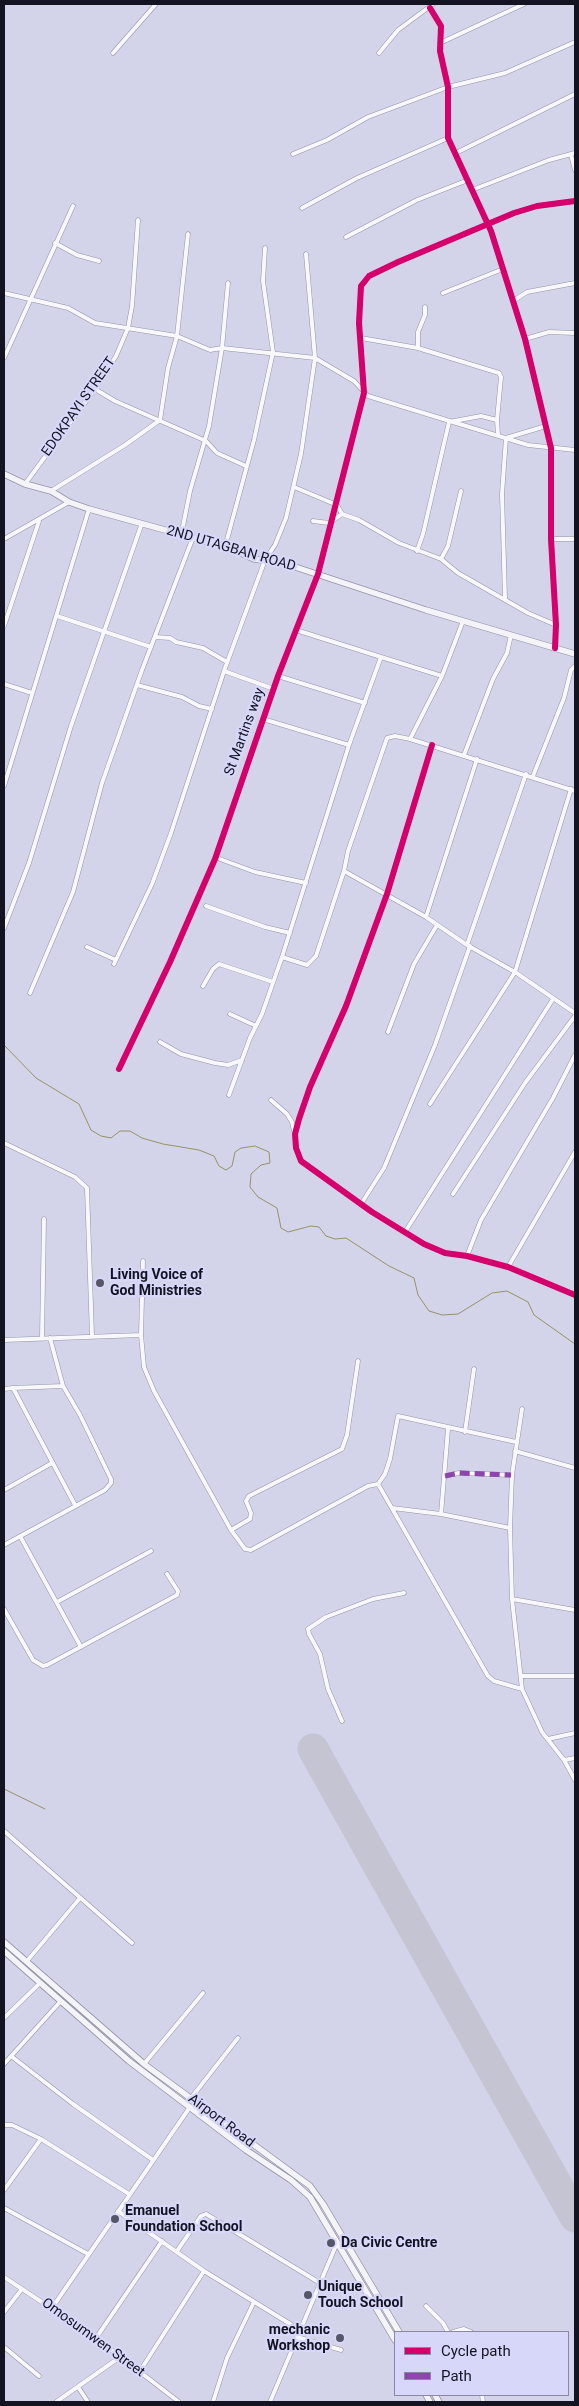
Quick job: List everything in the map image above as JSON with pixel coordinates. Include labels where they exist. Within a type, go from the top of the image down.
[{"type":"main road","name":"2ND UTAGBAN ROAD","points":[[4,474],[25,484],[51,491],[69,502],[89,509],[192,540],[225,547],[254,559],[283,563],[464,621],[575,654]]},
{"type":"main road","name":"Airport Road","points":[[4,1942],[144,2064],[310,2186],[323,2204],[388,2321],[394,2337]]},
{"type":"main road","name":"Airport Road","points":[[4,1951],[129,2061],[302,2190],[316,2205],[388,2321],[398,2331]]},
{"type":"street","points":[[112,53],[156,4]]},
{"type":"street","points":[[379,53],[398,30],[433,4]]},
{"type":"street","points":[[440,43],[524,4]]},
{"type":"street","points":[[430,8],[441,26],[440,43],[448,87],[448,138],[488,226],[503,269],[525,339],[551,448],[551,539],[556,648]]},
{"type":"street","points":[[293,154],[327,140],[368,117],[448,87],[506,73],[575,42]]},
{"type":"street","points":[[456,153],[575,94]]},
{"type":"street","points":[[302,208],[357,178],[448,138]]},
{"type":"street","points":[[472,190],[549,160],[573,154],[575,170]]},
{"type":"street","points":[[346,237],[417,200],[468,180]]},
{"type":"street","name":"St Martins way","points":[[119,1069],[170,962],[215,859],[278,676],[318,574],[364,393],[361,286],[369,276],[398,262],[488,226],[514,213],[537,206],[575,201]]},
{"type":"street","points":[[4,358],[73,206]]},
{"type":"street","name":"EDOKPAYI STREET","points":[[25,484],[95,389],[116,356],[128,328],[132,306],[138,220]]},
{"type":"street","points":[[51,491],[125,446],[160,420],[168,368],[177,336],[188,234]]},
{"type":"street","points":[[55,243],[76,255],[99,261]]},
{"type":"street","points":[[225,547],[273,352],[264,282],[265,248]]},
{"type":"street","points":[[87,947],[115,962],[152,884],[171,833],[227,662],[264,560],[275,545],[286,518],[294,487],[316,358],[306,254]]},
{"type":"street","points":[[443,293],[503,269]]},
{"type":"street","points":[[181,536],[190,491],[206,441],[222,348],[228,283]]},
{"type":"street","points":[[513,301],[527,292],[575,283]]},
{"type":"street","points":[[4,293],[68,308],[95,323],[177,336],[210,350],[222,348],[316,358],[354,381],[364,393],[448,422],[528,445],[575,450]]},
{"type":"street","points":[[418,348],[418,332],[425,315],[425,307]]},
{"type":"street","points":[[525,339],[549,332],[575,333]]},
{"type":"street","points":[[361,338],[418,348],[499,373],[501,376],[497,420],[498,435]]},
{"type":"street","points":[[95,389],[115,401],[206,441],[216,453],[246,466]]},
{"type":"street","points":[[448,422],[482,416],[497,420]]},
{"type":"street","points":[[417,551],[423,534],[448,422]]},
{"type":"street","points":[[506,438],[546,426]]},
{"type":"street","points":[[506,438],[502,494],[506,598]]},
{"type":"street","points":[[294,487],[337,505],[342,514],[359,520],[417,551],[442,559],[458,573],[506,598],[528,613],[556,625]]},
{"type":"street","points":[[442,559],[448,546],[461,491]]},
{"type":"street","points":[[4,539],[39,521],[69,502]]},
{"type":"street","points":[[4,786],[89,509]]},
{"type":"street","points":[[313,521],[326,523],[342,514]]},
{"type":"street","points":[[4,626],[39,521]]},
{"type":"street","points":[[4,928],[29,864],[71,726],[142,524]]},
{"type":"street","points":[[551,539],[575,540]]},
{"type":"street","points":[[30,993],[73,892],[102,783],[192,540]]},
{"type":"street","points":[[57,616],[151,647]]},
{"type":"street","points":[[410,738],[442,676],[464,621]]},
{"type":"street","points":[[296,630],[442,676]]},
{"type":"street","points":[[464,755],[493,679],[507,653],[512,635]]},
{"type":"street","points":[[155,637],[170,638],[176,642],[203,648],[227,662]]},
{"type":"street","points":[[229,1096],[282,957],[349,745],[381,657]]},
{"type":"street","points":[[533,776],[564,698],[571,670],[575,666]]},
{"type":"street","points":[[224,671],[274,689]]},
{"type":"street","points":[[278,676],[365,703]]},
{"type":"street","points":[[4,684],[32,693]]},
{"type":"street","points":[[137,685],[182,697],[198,706],[212,709]]},
{"type":"street","points":[[264,719],[349,745]]},
{"type":"street","points":[[282,957],[307,965],[316,956],[384,741],[395,736],[410,738],[573,790],[514,972],[430,1104]]},
{"type":"street","points":[[295,1134],[310,1087],[346,1006],[387,894],[432,745]]},
{"type":"street","points":[[426,918],[477,759]]},
{"type":"street","points":[[361,1204],[384,1168],[435,1045],[526,774]]},
{"type":"street","points":[[220,859],[255,872],[306,883]]},
{"type":"street","points":[[344,871],[387,894],[468,946],[514,972],[575,1015],[539,1062],[453,1194]]},
{"type":"street","points":[[206,906],[265,927],[290,933]]},
{"type":"street","points":[[388,1032],[414,964],[437,925]]},
{"type":"street","points":[[204,986],[213,970],[219,964],[273,982]]},
{"type":"street","points":[[405,1232],[553,999]]},
{"type":"street","points":[[230,1014],[256,1026]]},
{"type":"street","points":[[160,1042],[181,1054],[214,1063],[228,1065],[242,1060]]},
{"type":"street","points":[[467,1256],[481,1220],[553,1098],[575,1056]]},
{"type":"street","points":[[271,1100],[292,1122],[296,1148],[301,1161],[361,1204],[405,1232],[445,1253],[467,1256],[508,1267],[575,1295]]},
{"type":"street","points":[[4,1144],[74,1177],[87,1188],[92,1336]]},
{"type":"street","points":[[508,1267],[575,1152]]},
{"type":"street","points":[[42,1338],[44,1219]]},
{"type":"street","points":[[143,1261],[141,1335],[144,1367],[154,1391],[231,1530],[244,1547],[252,1550],[368,1486],[378,1484],[385,1474],[390,1459],[398,1416],[448,1429],[516,1442]]},
{"type":"street","points":[[4,1340],[141,1335]]},
{"type":"street","points":[[4,1545],[105,1490],[111,1484],[111,1479],[80,1415],[63,1386],[50,1338]]},
{"type":"street","points":[[231,1530],[250,1519],[251,1513],[246,1501],[248,1496],[342,1449],[348,1436],[358,1361]]},
{"type":"street","points":[[465,1432],[474,1369]]},
{"type":"street","points":[[4,1389],[63,1386]]},
{"type":"street","points":[[13,1388],[75,1505]]},
{"type":"street","points":[[522,1409],[515,1451],[510,1528],[512,1599],[522,1689],[548,1740],[564,1760],[575,1780]]},
{"type":"street","points":[[441,1514],[448,1429]]},
{"type":"street","points":[[515,1451],[575,1468]]},
{"type":"street","points":[[4,1490],[52,1463]]},
{"type":"street","points":[[445,1476],[459,1473],[511,1475]]},
{"type":"street","points":[[378,1484],[488,1676],[494,1681],[522,1689]]},
{"type":"street","points":[[392,1508],[441,1514],[510,1528]]},
{"type":"street","points":[[20,1536],[81,1647]]},
{"type":"street","points":[[57,1602],[151,1551]]},
{"type":"street","points":[[4,1609],[33,1660],[47,1665],[177,1595],[178,1590],[167,1574]]},
{"type":"street","points":[[342,1721],[328,1690],[320,1654],[308,1629],[326,1618],[347,1609],[374,1599],[404,1593]]},
{"type":"street","points":[[512,1599],[575,1610]]},
{"type":"street","points":[[521,1676],[575,1676]]},
{"type":"street","points":[[548,1740],[575,1733]]},
{"type":"street","points":[[564,1760],[575,1758]]},
{"type":"street","points":[[4,1832],[132,1943]]},
{"type":"street","points":[[27,1961],[80,1898]]},
{"type":"street","points":[[4,2018],[40,1983]]},
{"type":"street","points":[[144,2064],[203,1993]]},
{"type":"street","points":[[4,2064],[60,2002]]},
{"type":"street","points":[[191,2098],[238,2038]]},
{"type":"street","points":[[12,2056],[73,2104],[153,2160]]},
{"type":"street","points":[[52,2308],[190,2107]]},
{"type":"street","points":[[4,2125],[12,2125],[41,2139],[129,2194]]},
{"type":"street","points":[[4,2190],[41,2139]]},
{"type":"street","points":[[4,2208],[88,2254]]},
{"type":"street","points":[[118,2210],[204,2271],[300,2330]]},
{"type":"street","points":[[177,2251],[202,2216],[206,2214],[320,2283]]},
{"type":"street","points":[[96,2338],[162,2241]]},
{"type":"street","points":[[270,2402],[338,2241]]},
{"type":"street","points":[[140,2371],[204,2271]]},
{"type":"street","name":"Omosumwen Street","points":[[4,2278],[96,2338],[179,2402]]},
{"type":"street","points":[[4,2312],[22,2289]]},
{"type":"street","points":[[213,2402],[227,2358],[254,2302]]},
{"type":"street","points":[[426,2306],[447,2331]]},
{"type":"street","points":[[457,2331],[464,2329],[469,2331]]},
{"type":"street","points":[[297,2337],[341,2350]]},
{"type":"street","points":[[4,2346],[40,2376]]},
{"type":"street","points":[[56,2402],[120,2357]]},
{"type":"street","points":[[78,2388],[88,2402]]},
{"type":"waterway","points":[[4,1045],[36,1078],[79,1104],[91,1130],[101,1136],[111,1138],[120,1131],[130,1131],[142,1138],[163,1144],[199,1150],[214,1156],[219,1166],[226,1170],[232,1166],[235,1152],[241,1148],[255,1146],[269,1152],[270,1163],[261,1165],[251,1174],[250,1187],[258,1197],[277,1208],[281,1228],[288,1232],[311,1226],[319,1227],[326,1236],[335,1239],[346,1238],[389,1266],[414,1278],[418,1295],[429,1311],[442,1315],[458,1314],[492,1293],[507,1291],[528,1302],[534,1315],[575,1344]]},
{"type":"waterway","points":[[4,1789],[45,1809]]},
{"type":"runway","points":[[313,1749],[575,2217]]},
{"type":"marked path","points":[[445,1476],[459,1473],[511,1475]]},
{"type":"cycle path","points":[[430,8],[441,26],[440,51],[448,87],[448,138],[491,231],[525,339],[551,448],[551,539],[556,625],[555,648]]},
{"type":"cycle path","points":[[119,1069],[170,962],[215,859],[278,676],[318,574],[364,393],[359,323],[361,286],[369,276],[398,262],[514,213],[537,206],[575,201]]},
{"type":"cycle path","points":[[432,745],[387,894],[346,1006],[310,1087],[299,1119],[295,1134],[296,1148],[301,1161],[372,1212],[424,1244],[445,1253],[467,1256],[508,1267],[575,1295]]},
{"type":"place","name":"Living Voice of God Ministries","points":[[100,1283]]},
{"type":"place","name":"Emanuel Foundation School","points":[[115,2219]]},
{"type":"place","name":"Da Civic Centre","points":[[331,2243]]},
{"type":"place","name":"Unique Touch School","points":[[308,2295]]},
{"type":"place","name":"mechanic Workshop","points":[[340,2338]]}]
